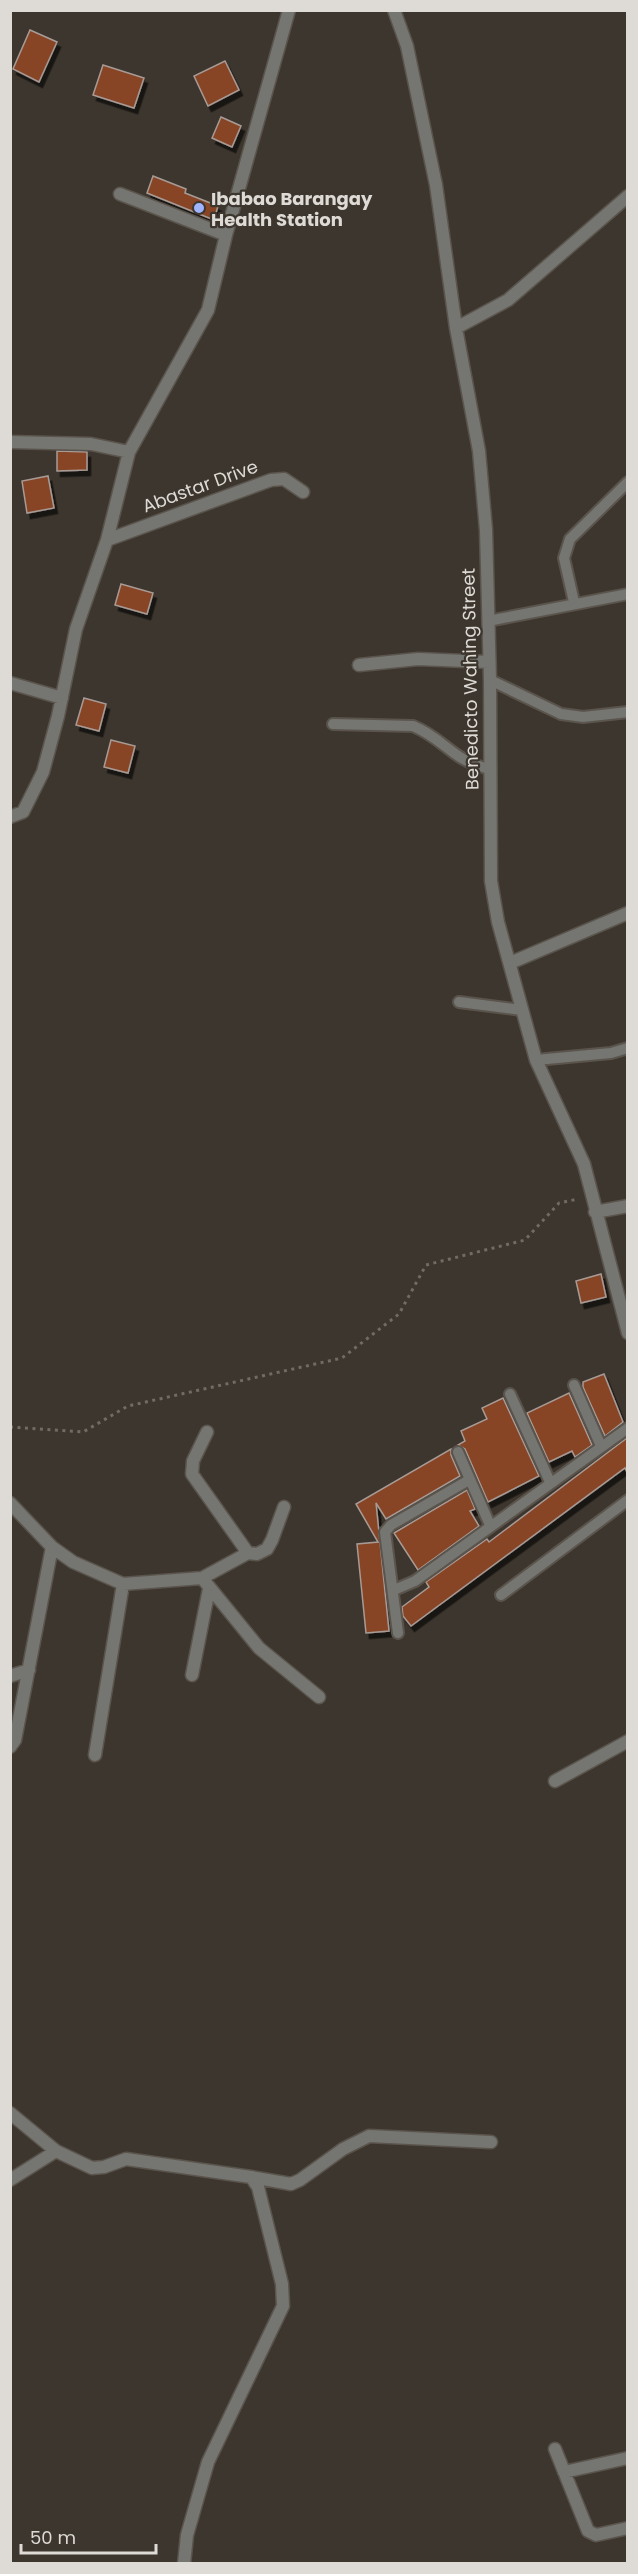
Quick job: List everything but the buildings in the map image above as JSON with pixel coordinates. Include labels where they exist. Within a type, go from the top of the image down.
[{"type":"street","points":[[10,817],[23,812],[43,772],[62,698],[76,629],[107,540],[129,452],[208,310],[226,235],[289,10]]},
{"type":"street","name":"Benedicto Wahing Street","points":[[394,10],[407,46],[436,185],[456,328],[479,451],[486,530],[490,680],[491,881],[498,922],[536,1060],[584,1164],[627,1333]]},
{"type":"street","points":[[120,194],[226,235]]},
{"type":"street","points":[[456,328],[508,300],[627,196]]},
{"type":"street","points":[[10,442],[91,444],[129,452]]},
{"type":"street","name":"Abastar Drive","points":[[107,540],[271,480],[284,479],[303,492]]},
{"type":"street","points":[[359,665],[418,659],[489,663]]},
{"type":"street","points":[[10,683],[62,698]]},
{"type":"street","points":[[510,963],[627,913]]},
{"type":"street","points":[[595,1212],[627,1206]]},
{"type":"street","points":[[207,1432],[193,1461],[192,1474],[248,1553]]},
{"type":"street","points":[[10,1503],[52,1547],[73,1562],[123,1584],[202,1578],[248,1553],[258,1554],[267,1549],[284,1507]]},
{"type":"street","points":[[10,1747],[15,1740],[52,1547]]},
{"type":"street","points":[[202,1578],[259,1648],[319,1697]]},
{"type":"street","points":[[95,1755],[123,1584]]},
{"type":"street","points":[[192,1675],[209,1589]]},
{"type":"street","points":[[10,1676],[29,1670]]},
{"type":"street","points":[[555,1781],[627,1741]]},
{"type":"street","points":[[10,2114],[56,2151],[92,2168],[105,2167],[126,2159],[291,2184],[343,2149],[369,2136],[491,2142]]},
{"type":"street","points":[[10,2180],[56,2151]]},
{"type":"street","points":[[184,2564],[187,2535],[208,2462],[283,2306],[276,2262],[258,2187],[251,2178]]},
{"type":"street","points":[[555,2450],[590,2533],[596,2535],[627,2528]]},
{"type":"street","points":[[564,2472],[627,2458]]},
{"type":"lane","points":[[574,602],[564,558],[570,539],[627,482]]},
{"type":"lane","points":[[488,621],[574,602],[627,594]]},
{"type":"lane","points":[[490,680],[561,714],[583,717],[627,712]]},
{"type":"lane","points":[[333,724],[413,726],[426,731],[460,760],[490,769]]},
{"type":"lane","points":[[459,1002],[522,1010]]},
{"type":"lane","points":[[536,1060],[611,1053],[627,1048]]},
{"type":"lane","points":[[574,1385],[602,1446]]},
{"type":"lane","points":[[510,1394],[550,1482]]},
{"type":"lane","points":[[394,1590],[415,1581],[627,1428]]},
{"type":"lane","points":[[458,1452],[490,1525]]},
{"type":"lane","points":[[398,1633],[385,1532],[391,1525],[469,1480]]},
{"type":"lane","points":[[501,1595],[627,1500]]},
{"type":"path","points":[[10,1427],[83,1432],[128,1406],[342,1358],[399,1314],[426,1265],[525,1240],[559,1203],[592,1196]]},
{"type":"place","name":"Ibabao Barangay Health Station","points":[[199,208]]}]
